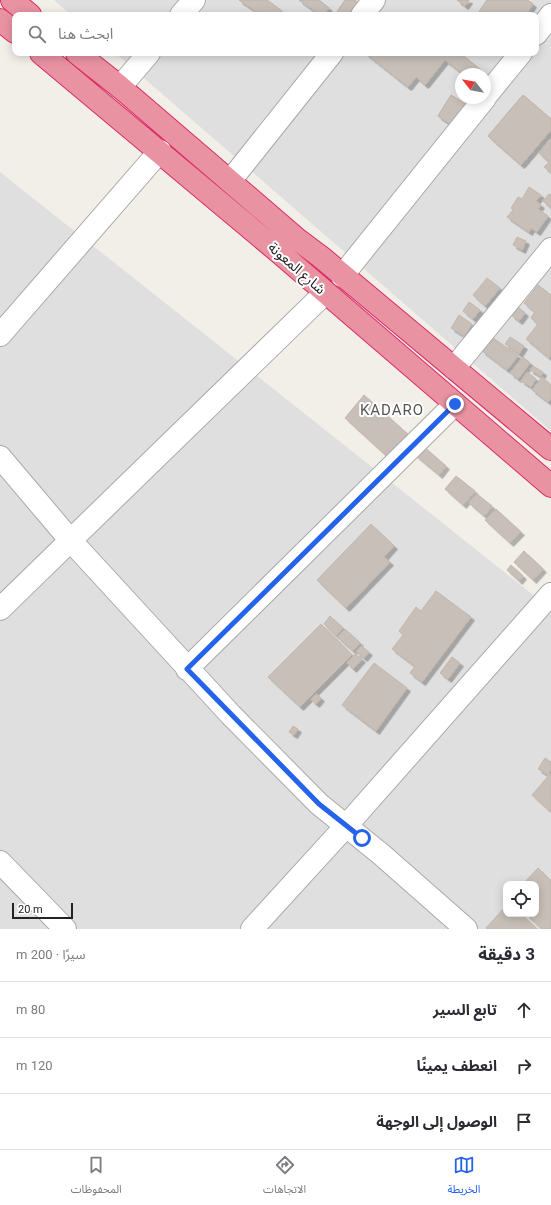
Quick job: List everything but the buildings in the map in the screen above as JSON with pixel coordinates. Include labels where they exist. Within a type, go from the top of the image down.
[{"type":"highway","points":[[12,0],[26,12]]},
{"type":"highway","name":"شارع المعونة","points":[[45,56],[160,151],[551,486]]},
{"type":"highway","name":"شارع المعونة","points":[[81,56],[120,87],[297,239],[321,257],[551,449]]},
{"type":"highway","points":[[280,253],[297,239]]},
{"type":"street","points":[[184,12],[194,0]]},
{"type":"street","points":[[364,12],[374,0]]},
{"type":"street","points":[[539,30],[551,15]]},
{"type":"street","points":[[120,87],[146,56]]},
{"type":"street","points":[[230,181],[330,56]]},
{"type":"street","points":[[491,90],[519,56]]},
{"type":"street","points":[[342,276],[480,104]]},
{"type":"street","points":[[0,335],[160,151]]},
{"type":"street","points":[[454,368],[551,249]]},
{"type":"street","points":[[0,609],[325,293]]},
{"type":"street","points":[[187,669],[455,404]]},
{"type":"street","points":[[0,457],[71,541],[187,669],[314,799],[382,855],[466,929]]},
{"type":"street","points":[[252,929],[346,826],[551,594]]},
{"type":"street","points":[[0,862],[53,925]]},
{"type":"shaded area","points":[[54,0],[551,0],[551,431],[118,56],[539,56],[539,12],[68,12]]},
{"type":"shaded area","points":[[0,172],[551,609],[551,929],[0,929]]},
{"type":"district","name":"KADARO","points":[[392,410]]},
{"type":"route","points":[[362,838],[319,804],[187,669],[455,404]]}]
